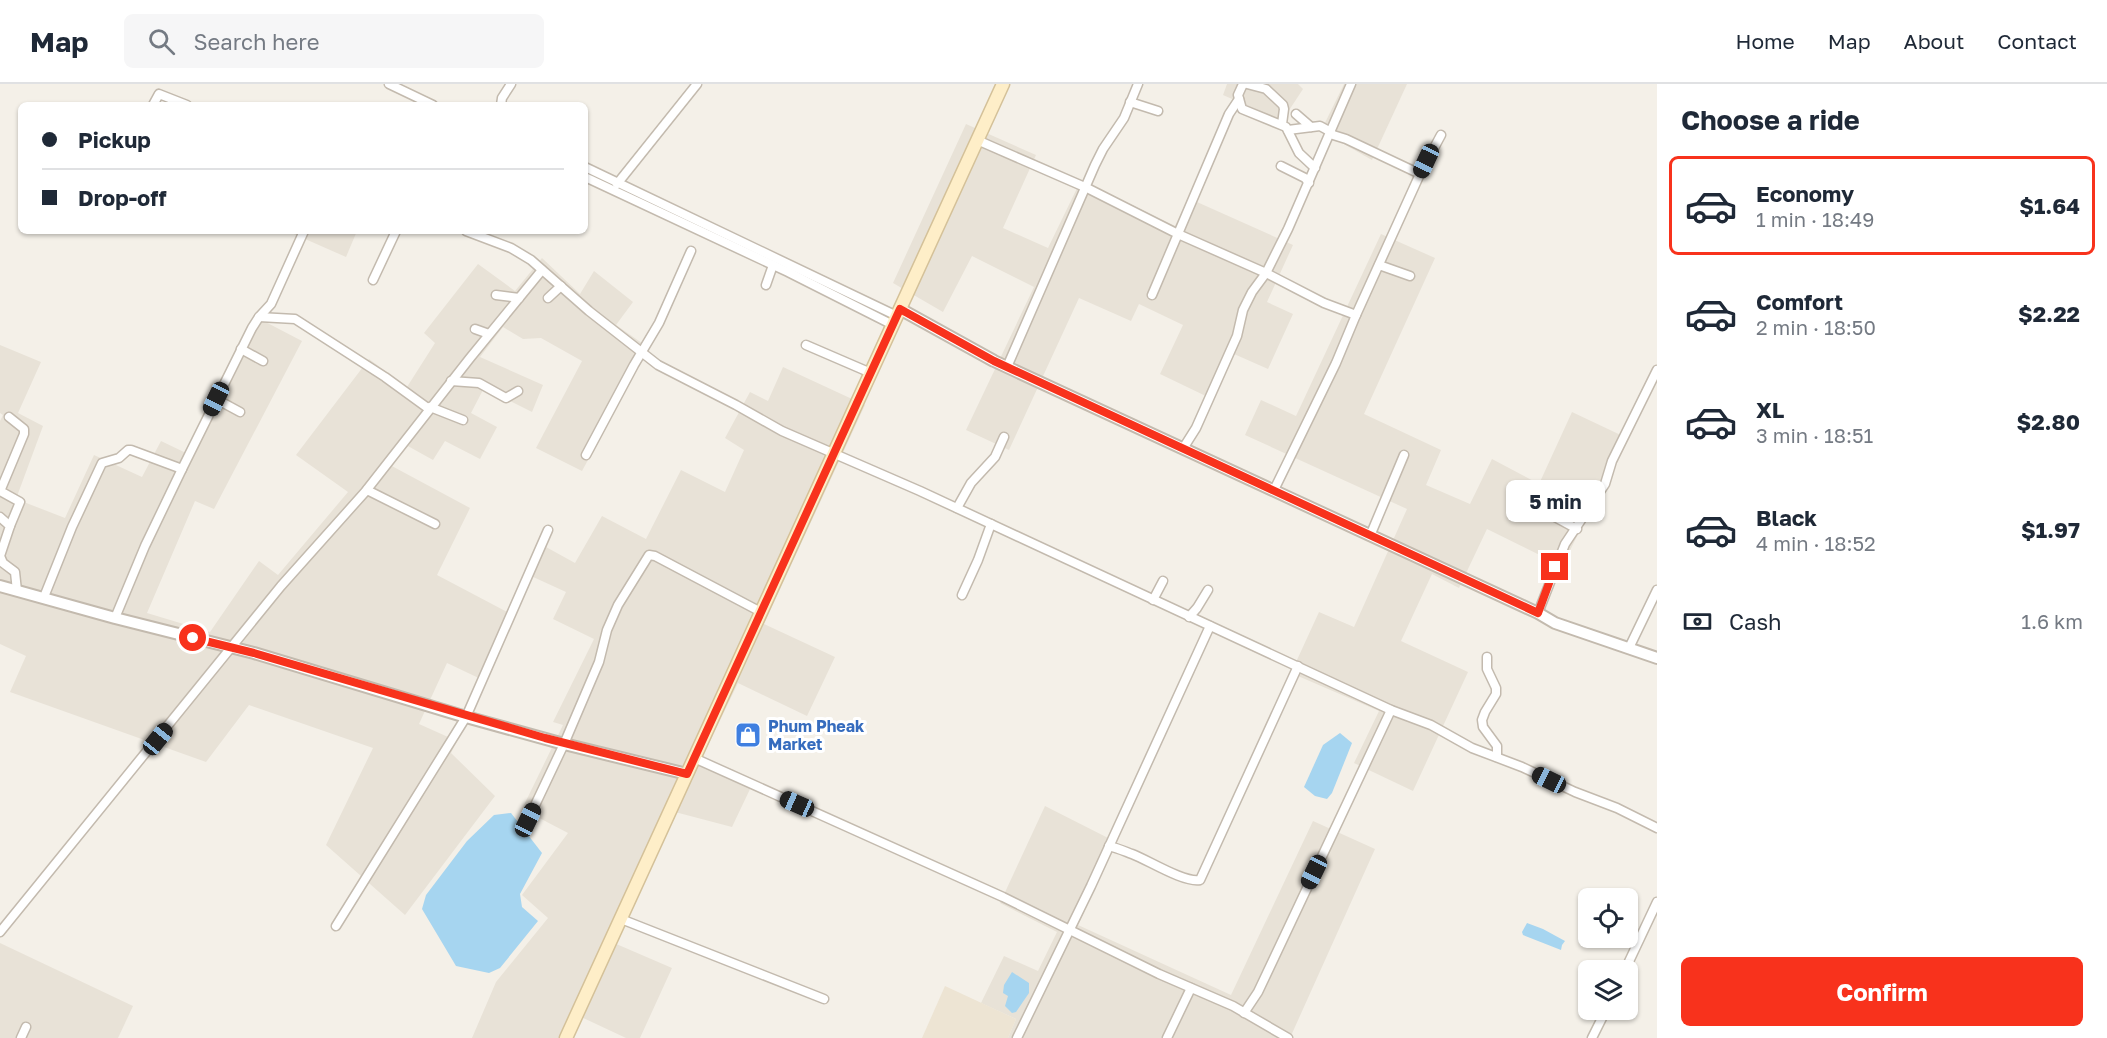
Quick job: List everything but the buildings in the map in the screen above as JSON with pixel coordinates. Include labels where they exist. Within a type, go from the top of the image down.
[{"type":"main road","points":[[566,1038],[1003,84]]},
{"type":"street","points":[[388,84],[427,102]]},
{"type":"street","points":[[501,102],[511,84]]},
{"type":"street","points":[[616,186],[697,84]]},
{"type":"street","points":[[1007,367],[1103,149],[1125,118],[1138,84]]},
{"type":"street","points":[[1315,168],[1299,153],[1285,127],[1283,105],[1266,88],[1245,84],[1240,89],[1239,99],[1242,109],[1285,127],[1320,126],[1330,133],[1420,174]]},
{"type":"street","points":[[1184,447],[1196,428],[1237,336],[1252,292],[1266,273],[1288,229],[1351,84]]},
{"type":"street","points":[[155,102],[159,94],[179,102]]},
{"type":"street","points":[[1152,295],[1229,114],[1239,99]]},
{"type":"street","points":[[1130,102],[1158,111]]},
{"type":"street","points":[[1296,114],[1311,127]]},
{"type":"street","points":[[1274,490],[1336,363],[1420,174],[1442,135]]},
{"type":"street","points":[[977,140],[1087,188],[1324,303],[1356,315]]},
{"type":"street","points":[[1281,166],[1305,178],[1309,183]]},
{"type":"street","points":[[588,169],[616,186],[772,265],[945,335],[1007,367],[1184,447],[1555,622],[1657,658]]},
{"type":"street","points":[[588,178],[616,186],[897,317]]},
{"type":"street","points":[[115,618],[145,546],[216,399],[259,316],[271,304],[303,234]]},
{"type":"street","points":[[373,280],[395,234]]},
{"type":"street","points":[[473,234],[520,253],[658,365],[782,431],[957,508],[1391,710],[1431,725],[1472,748],[1617,808],[1657,828]]},
{"type":"street","points":[[586,455],[659,323],[691,251]]},
{"type":"street","points":[[766,285],[772,265]]},
{"type":"street","points":[[1379,265],[1410,276]]},
{"type":"street","points":[[0,932],[281,585],[367,490],[451,381],[542,270]]},
{"type":"street","points":[[548,298],[561,286]]},
{"type":"street","points":[[496,295],[519,298]]},
{"type":"street","points":[[259,316],[295,319],[430,408],[463,420]]},
{"type":"street","points":[[474,329],[489,334]]},
{"type":"street","points":[[806,345],[871,373]]},
{"type":"street","points":[[242,349],[263,361]]},
{"type":"street","points":[[1538,613],[1565,544],[1605,484],[1612,460],[1657,370]]},
{"type":"street","points":[[451,381],[479,383],[506,398],[518,391]]},
{"type":"street","points":[[216,399],[240,412]]},
{"type":"street","points":[[9,417],[24,429],[24,434],[1,489],[3,493],[20,502],[0,556],[3,563],[15,572],[17,591]]},
{"type":"street","points":[[957,508],[970,483],[995,457],[1004,436]]},
{"type":"street","points":[[44,597],[72,527],[102,463],[119,458],[125,451],[131,450],[182,469]]},
{"type":"street","points":[[1370,536],[1404,455]]},
{"type":"street","points":[[367,490],[435,524]]},
{"type":"street","points":[[1518,497],[1576,529]]},
{"type":"street","points":[[0,517],[10,526]]},
{"type":"street","points":[[962,595],[978,561],[991,524]]},
{"type":"street","points":[[336,926],[466,717],[548,530]]},
{"type":"street","points":[[528,820],[599,662],[606,630],[649,555],[655,556],[761,612]]},
{"type":"street","points":[[1153,600],[1163,580]]},
{"type":"street","points":[[0,586],[254,653],[564,744],[687,774]]},
{"type":"street","points":[[1188,616],[1197,608],[1208,590]]},
{"type":"street","points":[[1629,648],[1657,590]]},
{"type":"street","points":[[1017,1038],[1109,846],[1210,626]]},
{"type":"street","points":[[1487,657],[1487,669],[1496,688],[1496,694],[1482,720],[1483,727],[1497,746],[1497,757]]},
{"type":"street","points":[[1109,846],[1133,854],[1181,876],[1195,881],[1200,880],[1298,666]]},
{"type":"street","points":[[1244,1013],[1258,992],[1391,710]]},
{"type":"street","points":[[694,758],[1003,897],[1244,1013],[1288,1038]]},
{"type":"street","points":[[1630,960],[1657,902]]},
{"type":"street","points":[[621,919],[824,999]]},
{"type":"street","points":[[1167,1038],[1191,988]]},
{"type":"street","points":[[1592,1038],[1601,1020]]},
{"type":"street","points":[[21,1038],[26,1027]]},
{"type":"shaded area","points":[[1227,84],[1298,84],[1303,89],[1282,121],[1223,95]]},
{"type":"shaded area","points":[[1344,84],[1407,84],[1372,160],[1321,131]]},
{"type":"shaded area","points":[[966,124],[1036,155],[1003,228],[1048,248],[1081,180],[1175,226],[1188,198],[1293,245],[1267,302],[1293,314],[1268,369],[1234,354],[1212,399],[1160,374],[1183,325],[1139,304],[1131,321],[1079,298],[1009,450],[966,430],[1034,287],[972,256],[943,312],[893,283]]},
{"type":"shaded area","points":[[294,234],[356,234],[346,257]]},
{"type":"shaded area","points":[[1381,234],[1435,258],[1364,414],[1441,450],[1426,485],[1470,504],[1492,459],[1539,484],[1572,412],[1627,438],[1562,566],[1487,529],[1459,588],[1432,574],[1401,641],[1468,672],[1413,791],[1354,763],[1379,711],[1291,673],[1319,612],[1354,627],[1407,509],[1245,435],[1261,400],[1296,416]]},
{"type":"shaded area","points":[[542,258],[580,294],[594,271],[633,302],[616,325],[649,348],[582,471],[536,448],[582,361],[541,338],[523,339],[503,327],[480,357],[543,385],[532,412],[484,388],[471,413],[497,427],[480,459],[445,441],[433,460],[406,445],[390,465],[470,508],[437,575],[513,615],[485,681],[447,663],[419,724],[457,741],[451,753],[495,796],[405,915],[326,845],[373,748],[249,705],[206,762],[10,692],[26,656],[0,644],[0,421],[3,415],[0,413],[0,345],[41,362],[18,413],[43,426],[16,499],[65,518],[94,455],[142,477],[161,441],[186,453],[254,316],[302,341],[214,509],[195,501],[147,613],[210,632],[259,561],[278,575],[348,492],[296,455],[369,359],[407,387],[435,343],[424,333],[478,264],[515,291]]},
{"type":"shaded area","points":[[783,367],[865,405],[764,624],[835,657],[807,716],[738,683],[702,758],[734,770],[751,787],[732,827],[675,812],[614,943],[672,968],[640,1038],[626,1038],[579,1016],[568,1038],[472,1038],[496,982],[548,918],[522,895],[568,833],[522,809],[563,725],[553,722],[594,639],[553,619],[566,592],[531,576],[546,547],[575,563],[602,516],[646,539],[681,470],[725,492],[744,450],[725,438],[750,392],[768,401]]},
{"type":"shaded area","points":[[1045,806],[1116,842],[1078,925],[1231,995],[1313,821],[1375,849],[1290,1038],[1008,1038],[1016,1019],[981,1003],[1004,956],[1038,971],[1057,932],[1000,903]]},
{"type":"shaded area","points":[[0,943],[133,1006],[118,1038],[0,1038]]},
{"type":"shaded area","points":[[945,986],[1016,1019],[1008,1038],[922,1038]]},
{"type":"water","points":[[1340,733],[1352,743],[1332,793],[1327,799],[1315,796],[1304,787],[1323,745]]},
{"type":"water","points":[[511,813],[542,853],[520,894],[522,907],[538,921],[500,968],[489,973],[456,966],[422,909],[426,895],[467,841],[494,815]]},
{"type":"water","points":[[1527,923],[1565,941],[1561,950],[1523,935],[1522,932]]},
{"type":"water","points":[[1012,972],[1029,983],[1029,993],[1016,1012],[1012,1013],[1005,1006],[1008,996],[1003,993],[1004,985]]},
{"type":"place","name":"Phum Pheak Market","points":[[748,735]]},
{"type":"route","points":[[193,638],[254,653],[466,717],[687,774],[900,309],[994,361],[1184,447],[1538,613],[1555,567]]}]
